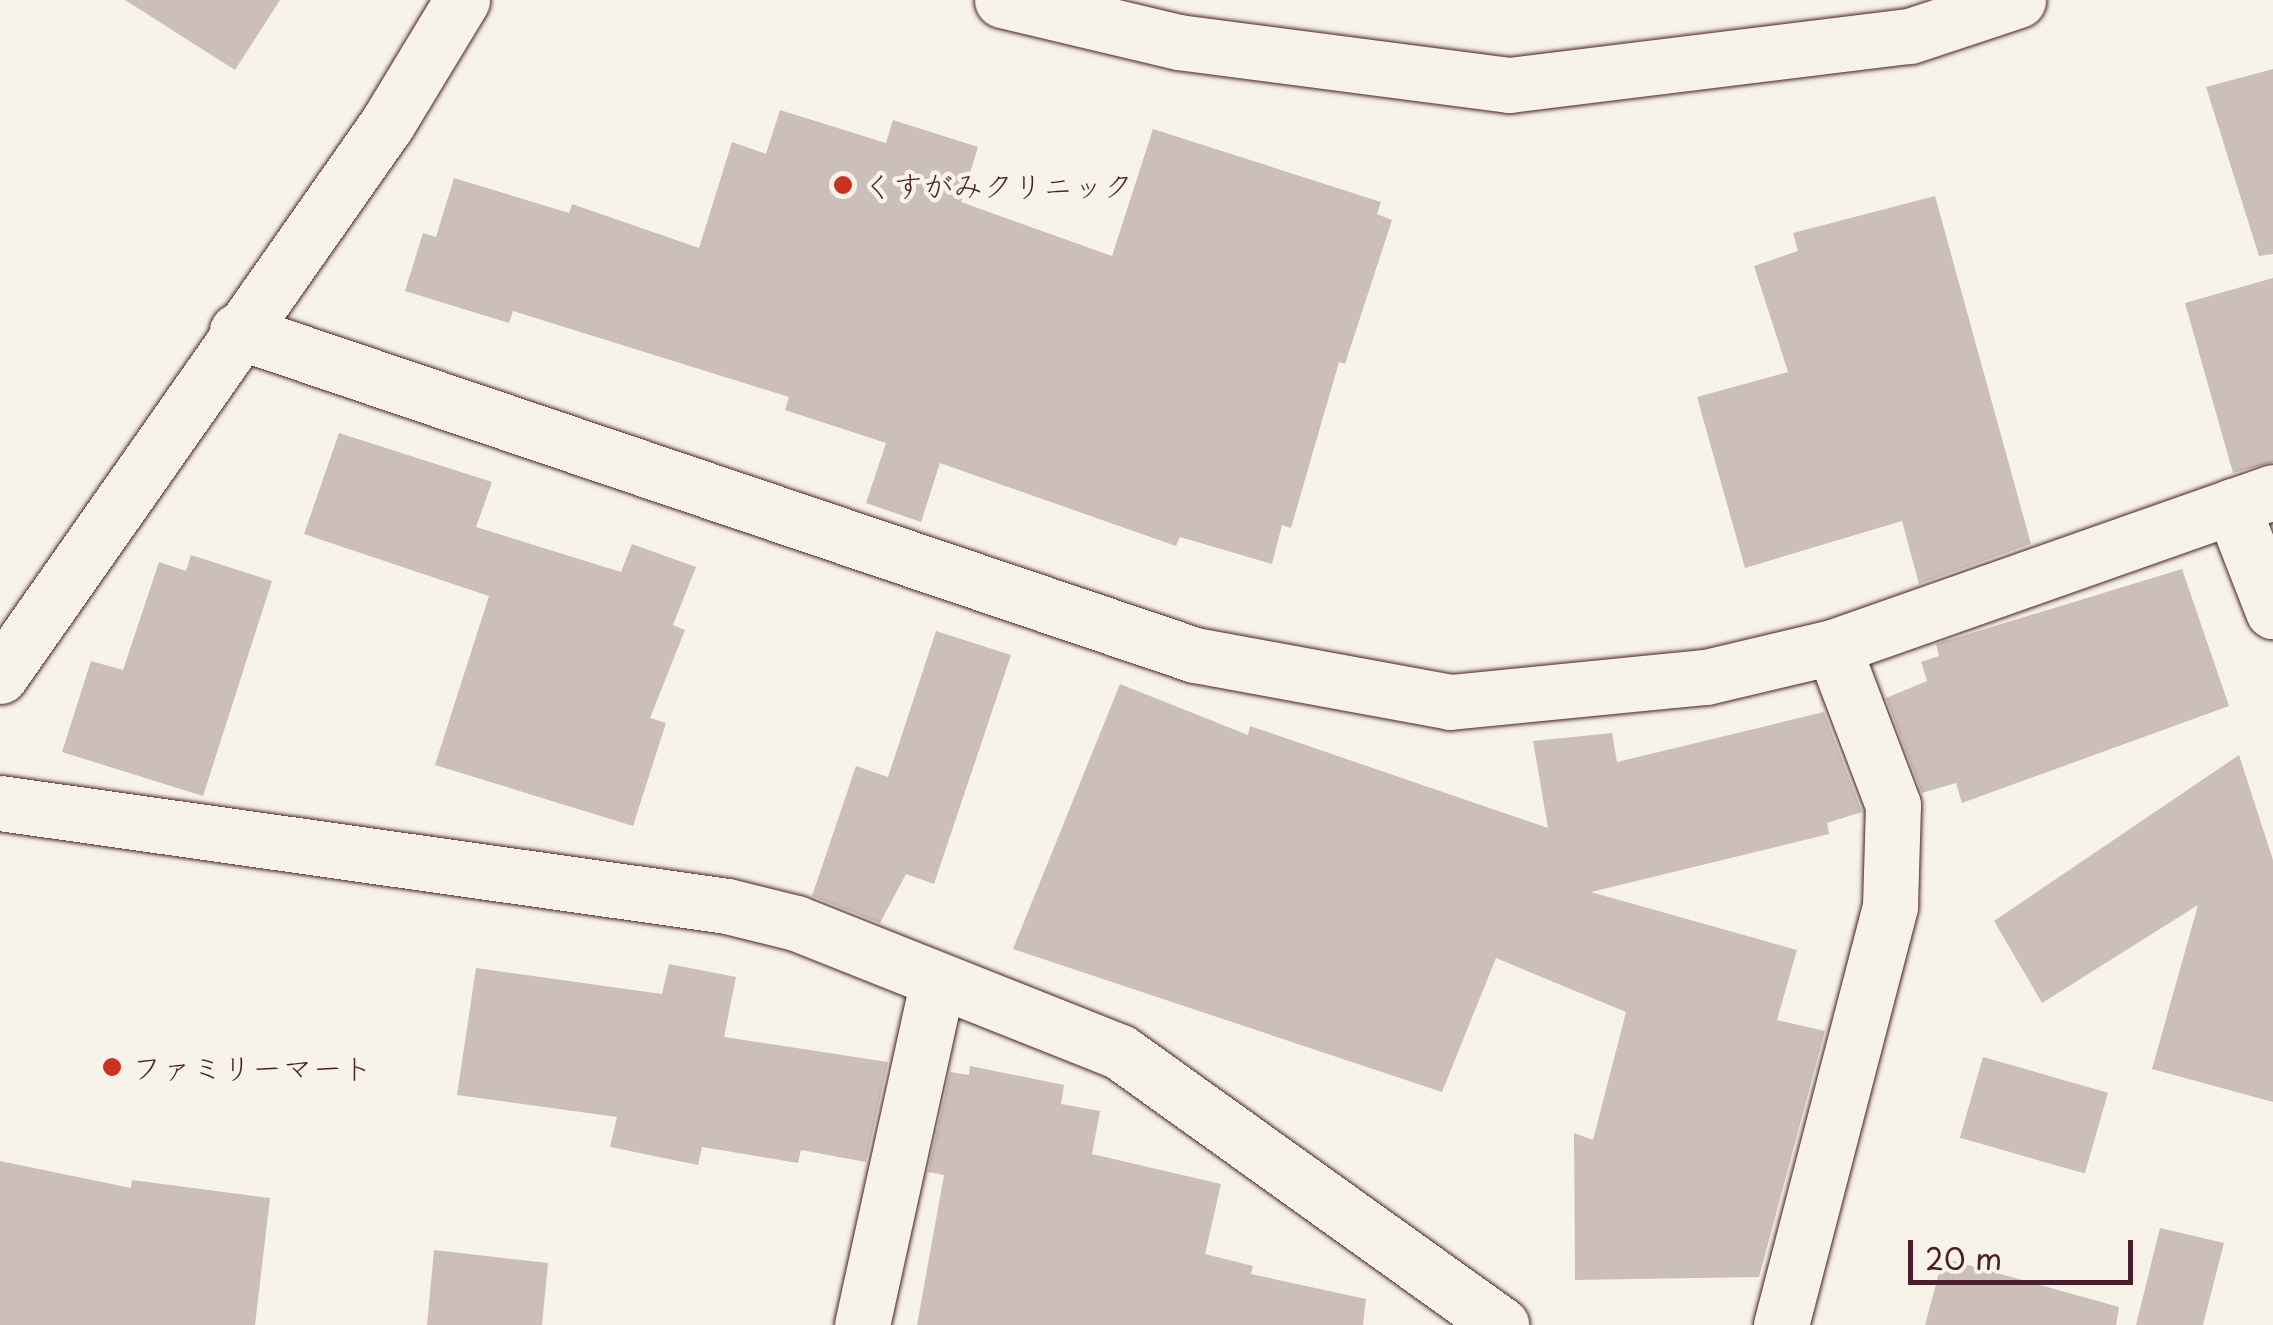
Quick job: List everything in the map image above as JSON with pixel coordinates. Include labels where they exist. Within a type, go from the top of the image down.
[{"type":"street","points":[[0,676],[237,331],[387,124],[462,0]]},
{"type":"street","points":[[1002,0],[1185,21],[1509,85],[1910,36],[2018,0]]},
{"type":"street","points":[[237,331],[1195,655],[1450,702],[1706,677],[1833,647],[2252,499],[2273,611]]},
{"type":"street","points":[[1780,1325],[1890,906],[1893,804],[1833,647]]},
{"type":"street","points":[[0,803],[727,906],[796,922],[1120,1052],[1501,1325]]},
{"type":"street","points":[[862,1325],[938,980]]},
{"type":"building","points":[[125,0],[280,0],[235,70]]},
{"type":"building","points":[[2273,69],[2273,254],[2259,256],[2206,87]]},
{"type":"building","points":[[780,110],[886,143],[893,120],[978,147],[961,202],[1112,256],[1153,129],[1381,202],[1377,214],[1392,220],[1345,364],[1339,362],[1291,528],[1282,525],[1272,564],[1180,537],[1176,546],[940,463],[921,522],[866,503],[886,443],[785,410],[789,397],[513,311],[509,323],[405,291],[423,233],[436,237],[454,178],[569,213],[572,204],[699,248],[732,142],[766,154]]},
{"type":"building","points":[[1935,196],[2031,544],[1919,584],[1902,521],[1745,568],[1697,397],[1788,372],[1754,266],[1798,251],[1793,233]]},
{"type":"building","points":[[2273,278],[2273,462],[2233,473],[2185,303]]},
{"type":"building","points":[[339,433],[492,482],[476,527],[621,572],[632,544],[696,567],[673,625],[685,630],[650,718],[666,723],[633,826],[435,765],[489,596],[304,534]]},
{"type":"building","points":[[191,555],[272,581],[203,796],[62,752],[91,661],[123,670],[159,562],[186,571]]},
{"type":"building","points":[[2182,569],[2229,706],[1962,803],[1956,783],[1922,793],[1886,698],[1927,681],[1921,662],[1939,656],[1936,644]]},
{"type":"building","points":[[936,631],[1011,655],[934,884],[906,874],[880,923],[812,896],[856,766],[888,777]]},
{"type":"building","points":[[1120,684],[1248,735],[1250,726],[1548,828],[1533,741],[1612,733],[1617,762],[1824,712],[1862,812],[1827,823],[1829,834],[1591,892],[1797,950],[1777,1020],[1825,1031],[1759,1277],[1575,1280],[1574,1133],[1593,1140],[1626,1012],[1496,958],[1442,1092],[1013,949]]},
{"type":"building","points":[[2239,755],[2273,860],[2273,1102],[2152,1069],[2198,905],[2042,1003],[1994,921]]},
{"type":"building","points":[[669,964],[736,977],[724,1037],[888,1062],[866,1162],[801,1150],[798,1163],[702,1147],[698,1165],[610,1147],[617,1117],[457,1095],[476,968],[662,994]]},
{"type":"building","points":[[1983,1057],[2108,1093],[2085,1174],[1960,1138]]},
{"type":"building","points":[[970,1066],[1064,1085],[1061,1104],[1100,1111],[1092,1154],[1221,1184],[1205,1254],[1253,1266],[1251,1274],[1366,1299],[1363,1325],[917,1325],[944,1175],[928,1172],[950,1072],[969,1075]]},
{"type":"building","points":[[0,1161],[131,1188],[132,1180],[270,1198],[255,1325],[0,1325]]},
{"type":"building","points":[[2160,1228],[2224,1243],[2203,1325],[2136,1325]]},
{"type":"building","points":[[434,1250],[548,1263],[542,1325],[427,1325]]},
{"type":"building","points":[[1943,1258],[2119,1307],[2116,1325],[1925,1325]]},
{"type":"place","name":"くすがみクリニック","points":[[843,185]]},
{"type":"place","name":"ファミリーマート","points":[[112,1067]]}]
